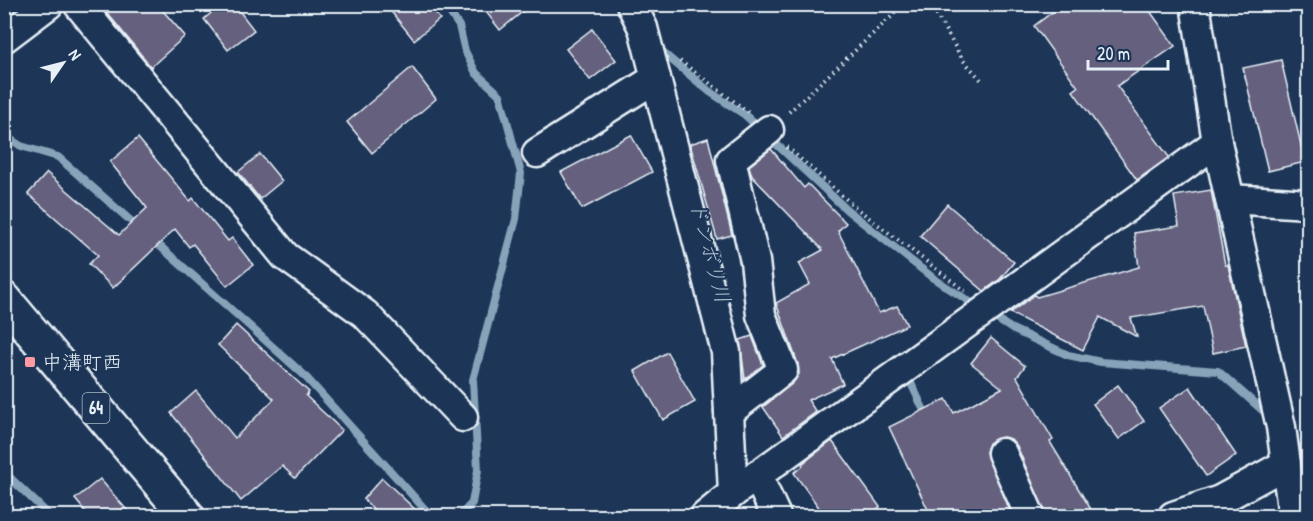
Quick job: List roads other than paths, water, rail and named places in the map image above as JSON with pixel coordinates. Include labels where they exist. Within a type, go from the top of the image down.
[{"type":"main road","name":"64","points":[[4,299],[187,516]]},
{"type":"street","points":[[4,38],[49,4]]},
{"type":"street","points":[[78,4],[285,256],[365,314],[463,417]]},
{"type":"street","points":[[631,4],[644,28],[726,352],[732,493]]},
{"type":"street","points":[[1195,4],[1218,142],[1281,427],[1293,516]]},
{"type":"street","points":[[537,153],[656,78]]},
{"type":"street","points":[[729,412],[783,370],[761,315],[755,261],[730,160],[769,130]]},
{"type":"street","points":[[705,516],[732,493],[1218,142]]},
{"type":"street","points":[[1230,199],[1308,204]]},
{"type":"street","points":[[1002,453],[1030,516]]},
{"type":"street","points":[[1173,516],[1220,500],[1286,464]]},
{"type":"street","points":[[757,475],[776,516]]},
{"type":"waterway","points":[[444,4],[459,26],[465,51],[476,73],[500,95],[521,173],[516,219],[473,380],[478,470],[472,503],[460,516]]},
{"type":"waterway","points":[[656,47],[710,92],[745,115],[847,210],[933,278],[1012,329],[1068,355],[1101,362],[1218,371],[1270,417]]},
{"type":"waterway","points":[[4,135],[21,146],[58,157],[140,229]]},
{"type":"waterway","points":[[152,239],[303,374],[431,516]]},
{"type":"waterway","points":[[910,381],[928,419]]},
{"type":"waterway","points":[[1291,439],[1308,458]]},
{"type":"waterway","points":[[4,472],[50,516]]},
{"type":"place","name":"中溝町西","points":[[30,362]]},
{"type":"water label","name":"ドンボリ川","points":[[710,252]]}]
